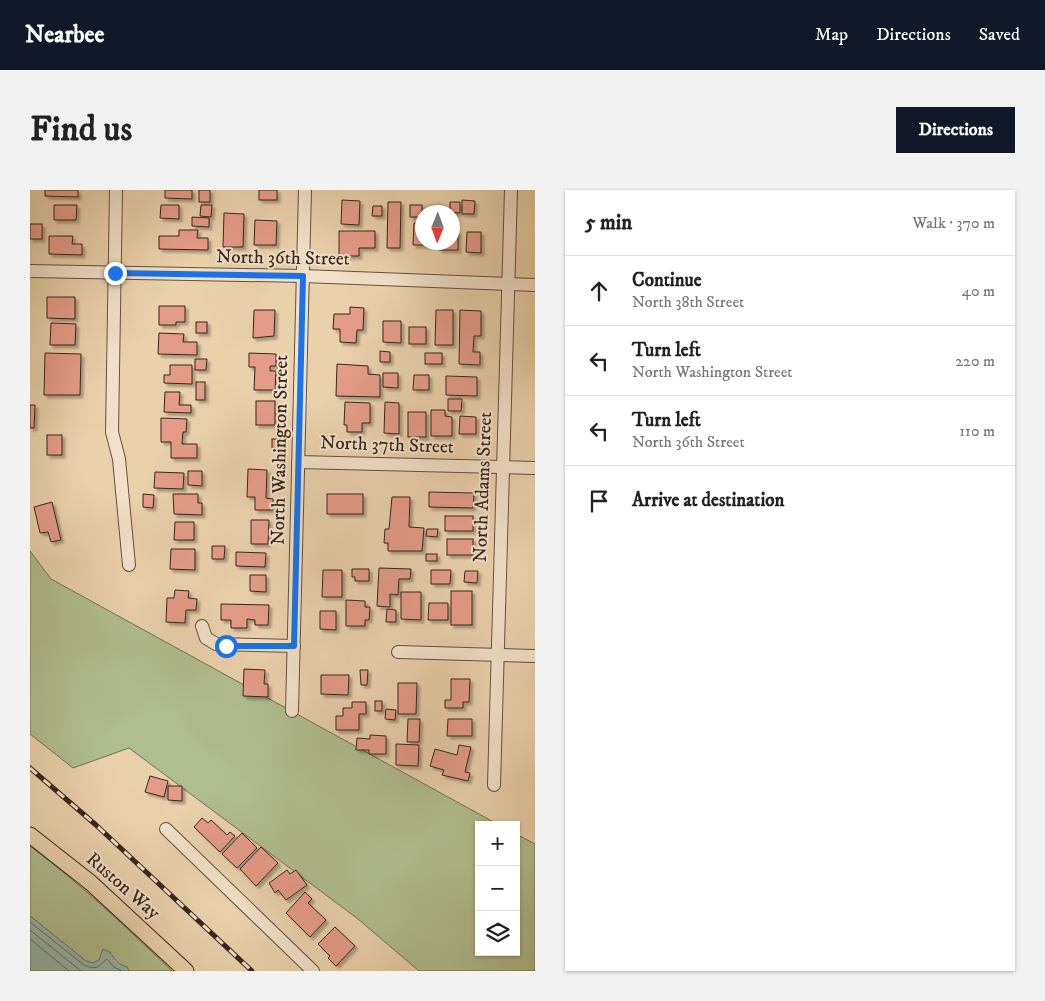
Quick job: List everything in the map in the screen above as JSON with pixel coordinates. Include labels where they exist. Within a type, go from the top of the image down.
[{"type":"main road","name":"Ruston Way","points":[[30,835],[91,883],[186,971]]},
{"type":"street","points":[[116,190],[112,432],[119,459],[129,565]]},
{"type":"street","name":"North Washington Street","points":[[292,711],[306,190]]},
{"type":"street","name":"North Adams Street","points":[[494,785],[511,190]]},
{"type":"street","name":"North 36th Street","points":[[30,271],[303,276],[535,285]]},
{"type":"street","name":"North 37th Street","points":[[298,462],[535,468]]},
{"type":"street","points":[[202,626],[206,638],[216,644],[294,646]]},
{"type":"street","points":[[398,652],[535,656]]},
{"type":"street","points":[[166,829],[314,971]]},
{"type":"green space","points":[[30,551],[51,579],[492,821],[475,821],[475,956],[520,956],[520,836],[535,844],[535,971],[419,971],[358,919],[129,748],[73,768],[30,734]]},
{"type":"green space","points":[[30,846],[85,891],[172,971],[129,971],[127,967],[117,964],[110,952],[103,950],[99,960],[93,963],[86,961],[30,916]]},
{"type":"water","points":[[30,916],[86,961],[93,963],[99,960],[103,949],[110,953],[119,963],[127,967],[129,971],[30,971]]},
{"type":"building","points":[[45,190],[78,190],[78,197],[45,196]]},
{"type":"building","points":[[165,190],[192,190],[192,199],[165,198]]},
{"type":"building","points":[[199,190],[210,190],[210,202],[199,202]]},
{"type":"building","points":[[259,190],[277,190],[277,200],[259,200]]},
{"type":"building","points":[[342,200],[360,201],[359,225],[341,224]]},
{"type":"building","points":[[462,200],[475,201],[474,214],[462,214]]},
{"type":"building","points":[[388,202],[401,202],[400,248],[387,248]]},
{"type":"building","points":[[450,202],[460,202],[460,205],[450,205]]},
{"type":"building","points":[[54,205],[77,205],[76,220],[54,220]]},
{"type":"building","points":[[161,205],[179,205],[179,219],[160,218]]},
{"type":"building","points":[[201,205],[212,205],[211,217],[200,216]]},
{"type":"building","points":[[410,205],[415,205],[415,217],[410,217]]},
{"type":"building","points":[[373,206],[382,206],[382,216],[372,216]]},
{"type":"building","points":[[224,213],[244,214],[243,247],[223,247]]},
{"type":"building","points":[[192,217],[209,218],[209,227],[192,226]]},
{"type":"building","points":[[255,220],[277,221],[276,245],[254,245]]},
{"type":"building","points":[[414,223],[415,223],[415,245],[413,245]]},
{"type":"building","points":[[30,224],[42,224],[42,239],[30,239]]},
{"type":"building","points":[[179,230],[198,230],[197,238],[208,238],[208,250],[159,249],[159,236],[179,236]]},
{"type":"building","points":[[339,231],[375,231],[375,248],[359,248],[359,256],[339,256]]},
{"type":"building","points":[[467,232],[481,232],[481,253],[466,252]]},
{"type":"building","points":[[49,236],[73,236],[72,244],[82,244],[82,255],[49,254]]},
{"type":"building","points":[[47,297],[75,297],[75,319],[47,318]]},
{"type":"building","points":[[159,306],[185,306],[185,322],[176,322],[176,325],[159,325]]},
{"type":"building","points":[[350,307],[364,308],[363,330],[357,330],[356,343],[340,342],[340,329],[333,329],[334,314],[350,314]]},
{"type":"building","points":[[254,310],[275,310],[274,336],[253,338]]},
{"type":"building","points":[[436,310],[453,310],[453,345],[435,345]]},
{"type":"building","points":[[460,310],[481,311],[481,336],[474,336],[473,352],[480,352],[480,365],[459,364]]},
{"type":"building","points":[[383,321],[401,321],[401,343],[383,342]]},
{"type":"building","points":[[196,322],[207,322],[207,333],[196,333]]},
{"type":"building","points":[[51,323],[76,324],[75,345],[50,345]]},
{"type":"building","points":[[409,327],[426,327],[426,344],[409,344]]},
{"type":"building","points":[[159,333],[184,334],[183,342],[197,342],[197,355],[158,354]]},
{"type":"building","points":[[380,351],[390,352],[390,362],[380,362]]},
{"type":"building","points":[[45,353],[81,354],[80,395],[44,395]]},
{"type":"building","points":[[249,353],[276,354],[276,366],[270,366],[270,371],[276,371],[275,390],[254,390],[255,367],[249,367]]},
{"type":"building","points":[[425,353],[442,353],[442,364],[425,364]]},
{"type":"building","points":[[195,359],[207,359],[206,370],[195,370]]},
{"type":"building","points":[[337,364],[368,366],[368,374],[380,375],[380,397],[336,396]]},
{"type":"building","points":[[170,365],[192,365],[192,384],[164,383],[164,375],[170,375]]},
{"type":"building","points":[[383,373],[398,373],[398,388],[383,387]]},
{"type":"building","points":[[414,375],[429,375],[429,390],[413,390]]},
{"type":"building","points":[[446,376],[477,377],[477,396],[446,395]]},
{"type":"building","points":[[196,382],[205,382],[205,400],[196,400]]},
{"type":"building","points":[[165,392],[180,392],[179,405],[191,405],[191,413],[164,412]]},
{"type":"building","points":[[448,399],[462,399],[461,411],[448,411]]},
{"type":"building","points":[[256,401],[275,401],[275,425],[256,425]]},
{"type":"building","points":[[345,402],[370,403],[370,423],[362,423],[362,432],[347,432],[347,425],[344,425]]},
{"type":"building","points":[[385,402],[399,403],[399,434],[384,433]]},
{"type":"building","points":[[30,405],[35,405],[34,428],[30,428]]},
{"type":"building","points":[[431,410],[445,410],[445,416],[452,417],[452,436],[431,436]]},
{"type":"building","points":[[408,412],[426,412],[426,437],[408,437]]},
{"type":"building","points":[[460,416],[476,417],[476,434],[459,434]]},
{"type":"building","points":[[161,418],[187,419],[186,432],[183,432],[182,444],[197,444],[197,458],[171,458],[171,442],[161,442]]},
{"type":"building","points":[[47,435],[62,435],[62,455],[47,455]]},
{"type":"building","points":[[272,439],[282,439],[282,448],[272,448]]},
{"type":"building","points":[[248,469],[267,470],[266,498],[273,499],[273,510],[255,510],[255,497],[247,497]]},
{"type":"building","points":[[188,471],[202,471],[202,486],[188,485]]},
{"type":"building","points":[[155,472],[184,473],[183,489],[154,488]]},
{"type":"building","points":[[429,492],[474,493],[473,508],[429,507]]},
{"type":"building","points":[[143,494],[154,495],[153,508],[143,507]]},
{"type":"building","points":[[173,494],[198,494],[198,503],[202,503],[202,515],[174,514]]},
{"type":"building","points":[[327,494],[363,494],[363,514],[327,514]]},
{"type":"building","points":[[392,497],[410,497],[409,527],[424,528],[422,551],[388,551],[388,543],[384,543],[385,529],[389,529]]},
{"type":"building","points":[[52,502],[61,540],[51,542],[48,532],[40,533],[34,507]]},
{"type":"building","points":[[445,516],[473,516],[473,531],[445,531]]},
{"type":"building","points":[[251,520],[269,520],[268,544],[251,544]]},
{"type":"building","points":[[175,522],[194,522],[194,540],[174,540]]},
{"type":"building","points":[[427,529],[438,529],[437,537],[426,536]]},
{"type":"building","points":[[447,539],[473,539],[473,555],[447,555]]},
{"type":"building","points":[[212,546],[225,546],[224,559],[212,559]]},
{"type":"building","points":[[171,549],[195,549],[195,570],[170,569]]},
{"type":"building","points":[[236,552],[266,553],[265,567],[236,566]]},
{"type":"building","points":[[426,554],[437,554],[437,561],[426,561]]},
{"type":"building","points":[[379,568],[411,569],[410,579],[399,579],[398,595],[390,594],[390,607],[377,606]]},
{"type":"building","points":[[352,569],[369,569],[369,581],[355,581],[355,577],[352,577]]},
{"type":"building","points":[[323,570],[342,570],[342,597],[322,597]]},
{"type":"building","points":[[431,570],[451,570],[450,584],[431,584]]},
{"type":"building","points":[[465,571],[478,571],[477,583],[464,582]]},
{"type":"building","points":[[250,575],[266,575],[266,592],[250,591]]},
{"type":"building","points":[[175,590],[189,591],[188,598],[197,599],[196,610],[186,610],[185,623],[166,622],[167,598],[174,598]]},
{"type":"building","points":[[451,591],[472,591],[472,625],[451,625]]},
{"type":"building","points":[[401,592],[421,592],[421,620],[401,619]]},
{"type":"building","points":[[346,600],[365,601],[365,607],[370,607],[369,620],[365,620],[365,626],[346,626]]},
{"type":"building","points":[[429,603],[448,603],[448,620],[428,620]]},
{"type":"building","points":[[221,604],[269,605],[268,625],[255,625],[255,620],[247,619],[247,628],[231,628],[231,620],[221,620]]},
{"type":"building","points":[[387,609],[396,610],[396,622],[386,622]]},
{"type":"building","points":[[320,611],[336,611],[336,630],[320,629]]},
{"type":"building","points":[[244,669],[265,670],[264,684],[268,684],[268,697],[243,696]]},
{"type":"building","points":[[360,670],[368,670],[367,685],[361,685]]},
{"type":"building","points":[[321,675],[349,675],[348,695],[321,694]]},
{"type":"building","points":[[451,679],[470,679],[469,702],[463,702],[463,708],[445,708],[445,700],[451,700]]},
{"type":"building","points":[[398,683],[417,683],[416,714],[398,714]]},
{"type":"building","points":[[375,701],[382,701],[382,711],[375,711]]},
{"type":"building","points":[[352,702],[366,702],[366,714],[359,714],[359,730],[336,730],[336,716],[343,716],[343,708],[352,708]]},
{"type":"building","points":[[386,709],[396,710],[395,720],[385,719]]},
{"type":"building","points":[[408,719],[420,719],[419,742],[407,742]]},
{"type":"building","points":[[448,719],[472,719],[472,736],[447,736]]},
{"type":"building","points":[[370,735],[386,736],[386,754],[369,754],[369,750],[356,750],[357,738],[370,739]]},
{"type":"building","points":[[396,744],[419,745],[418,766],[396,765]]},
{"type":"building","points":[[459,745],[471,747],[465,772],[470,773],[468,781],[442,775],[444,770],[430,766],[435,749],[457,755]]},
{"type":"building","points":[[150,776],[168,781],[164,797],[145,792]]},
{"type":"building","points":[[168,786],[182,786],[182,801],[168,800]]},
{"type":"building","points":[[202,818],[208,823],[211,820],[227,835],[230,832],[235,836],[220,852],[194,827]]},
{"type":"building","points":[[242,833],[257,848],[237,868],[222,854]]},
{"type":"building","points":[[261,847],[278,863],[256,886],[240,869]]},
{"type":"building","points":[[287,870],[290,874],[296,870],[307,885],[286,900],[278,890],[275,893],[269,883]]},
{"type":"building","points":[[305,892],[312,899],[308,903],[326,920],[310,937],[286,913]]},
{"type":"building","points":[[335,927],[355,946],[336,966],[328,958],[330,956],[318,944]]},
{"type":"railway","points":[[30,768],[96,825],[252,971]]},
{"type":"route","points":[[115,273],[303,276],[294,646],[226,646]]}]
